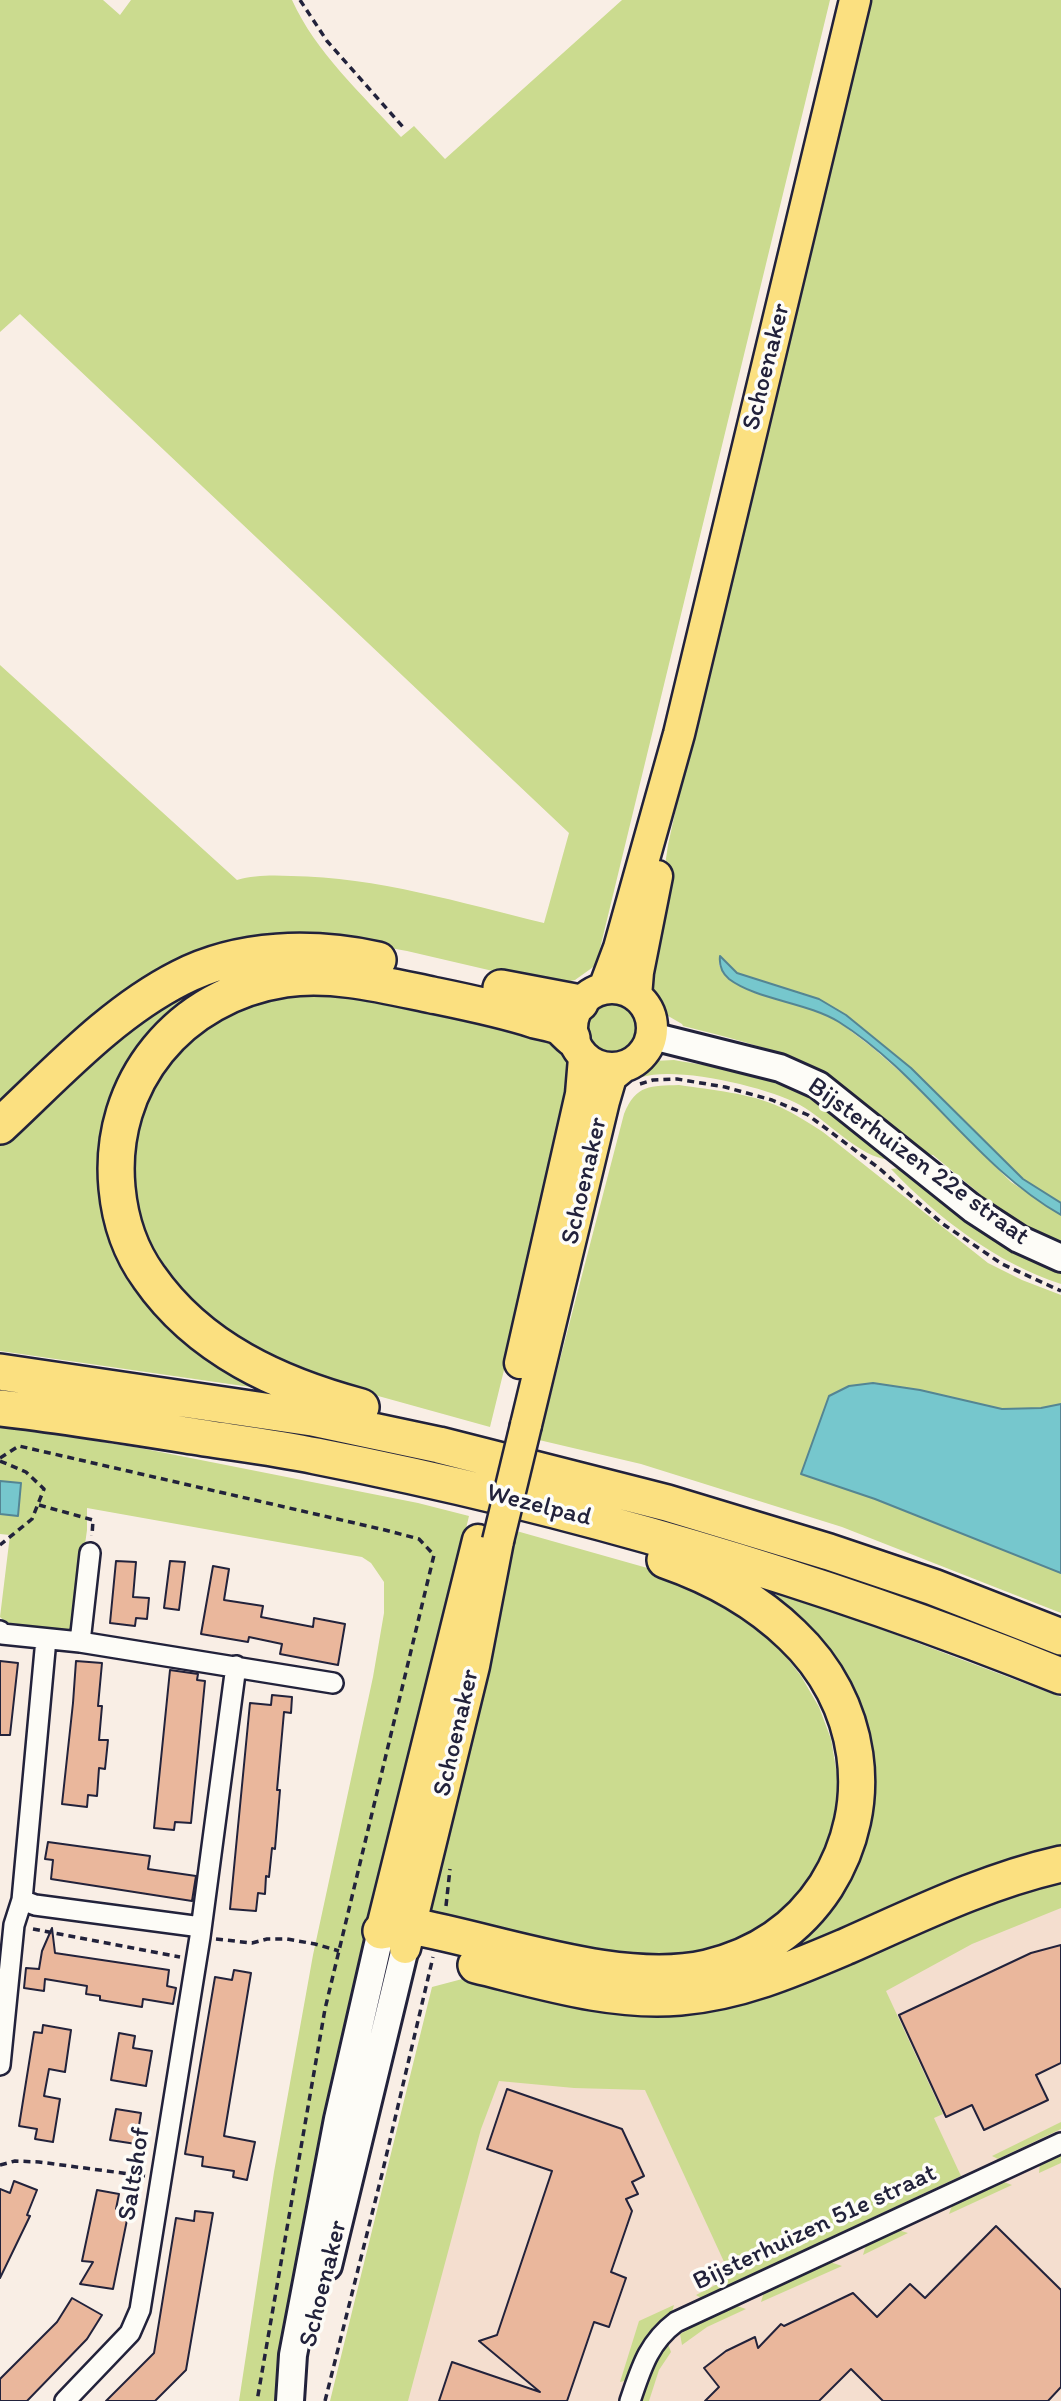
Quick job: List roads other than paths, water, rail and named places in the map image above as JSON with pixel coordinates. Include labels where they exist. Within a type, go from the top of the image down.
[{"type":"highway","points":[[0,1126],[92,1040],[144,999],[181,977],[219,964],[266,953],[310,951],[366,958],[592,996]]},
{"type":"highway","points":[[439,1444],[395,1416],[325,1397],[266,1373],[235,1357],[200,1333],[173,1307],[148,1276],[129,1242],[119,1208],[117,1136],[126,1106],[139,1076],[178,1027],[210,1005],[247,987],[286,979],[329,978],[391,986],[523,1016],[560,1027],[578,1048]]},
{"type":"highway","name":"Wezelpad","points":[[0,1372],[312,1418],[439,1444],[667,1503],[829,1552],[933,1587],[1061,1637]]},
{"type":"highway","name":"Wezelpad","points":[[0,1408],[314,1455],[566,1512],[847,1596],[1061,1676]]},
{"type":"highway","points":[[414,1938],[603,1968],[661,1973],[704,1968],[749,1954],[779,1937],[803,1915],[821,1893],[848,1842],[858,1784],[856,1751],[832,1688],[812,1657],[773,1619],[732,1591],[676,1564],[601,1539],[566,1512]]},
{"type":"highway","points":[[414,1938],[596,1992],[665,1997],[713,1994],[750,1985],[795,1969],[966,1893],[1061,1864]]},
{"type":"main road","name":"Schoenaker","points":[[592,996],[619,948],[679,734],[855,0]]},
{"type":"main road","name":"Schoenaker","points":[[636,996],[638,972],[666,831],[679,734]]},
{"type":"main road","points":[[615,988],[636,996],[647,1009],[652,1025],[652,1036],[644,1053],[622,1068],[596,1066],[578,1048],[572,1020],[592,996],[615,988]]},
{"type":"main road","name":"Bijsterhuizen 22e straat","points":[[652,1036],[780,1068],[818,1085],[973,1209],[1019,1239],[1061,1258]]},
{"type":"main road","name":"Schoenaker","points":[[517,1423],[581,1094],[578,1048]]},
{"type":"main road","name":"Schoenaker","points":[[290,2400],[293,2355],[338,2119],[414,1938],[474,1666],[489,1538],[517,1423],[604,1101],[611,1077],[622,1068]]},
{"type":"street","points":[[80,1642],[90,1553]]},
{"type":"street","points":[[0,1631],[2,1634],[80,1642],[333,1683]]},
{"type":"street","points":[[0,2066],[7,1924],[22,1900],[46,1639]]},
{"type":"street","name":"Saltshof","points":[[65,2401],[130,2333],[140,2310],[200,1932],[236,1666]]},
{"type":"street","points":[[22,1900],[35,1905],[200,1932]]},
{"type":"street","name":"Bijsterhuizen 51e straat","points":[[630,2401],[650,2348],[665,2330],[676,2322],[1061,2143]]},
{"type":"water","points":[[720,956],[737,973],[819,999],[846,1015],[911,1068],[1023,1179],[1061,1203],[1061,1215],[1002,1172],[923,1093],[869,1044],[826,1015],[740,986],[724,974]]},
{"type":"water","points":[[873,1383],[920,1390],[1002,1409],[1041,1408],[1061,1404],[1061,1573],[875,1499],[801,1474],[829,1396],[849,1386]]},
{"type":"water","points":[[0,1481],[21,1483],[18,1516],[0,1514]]}]
